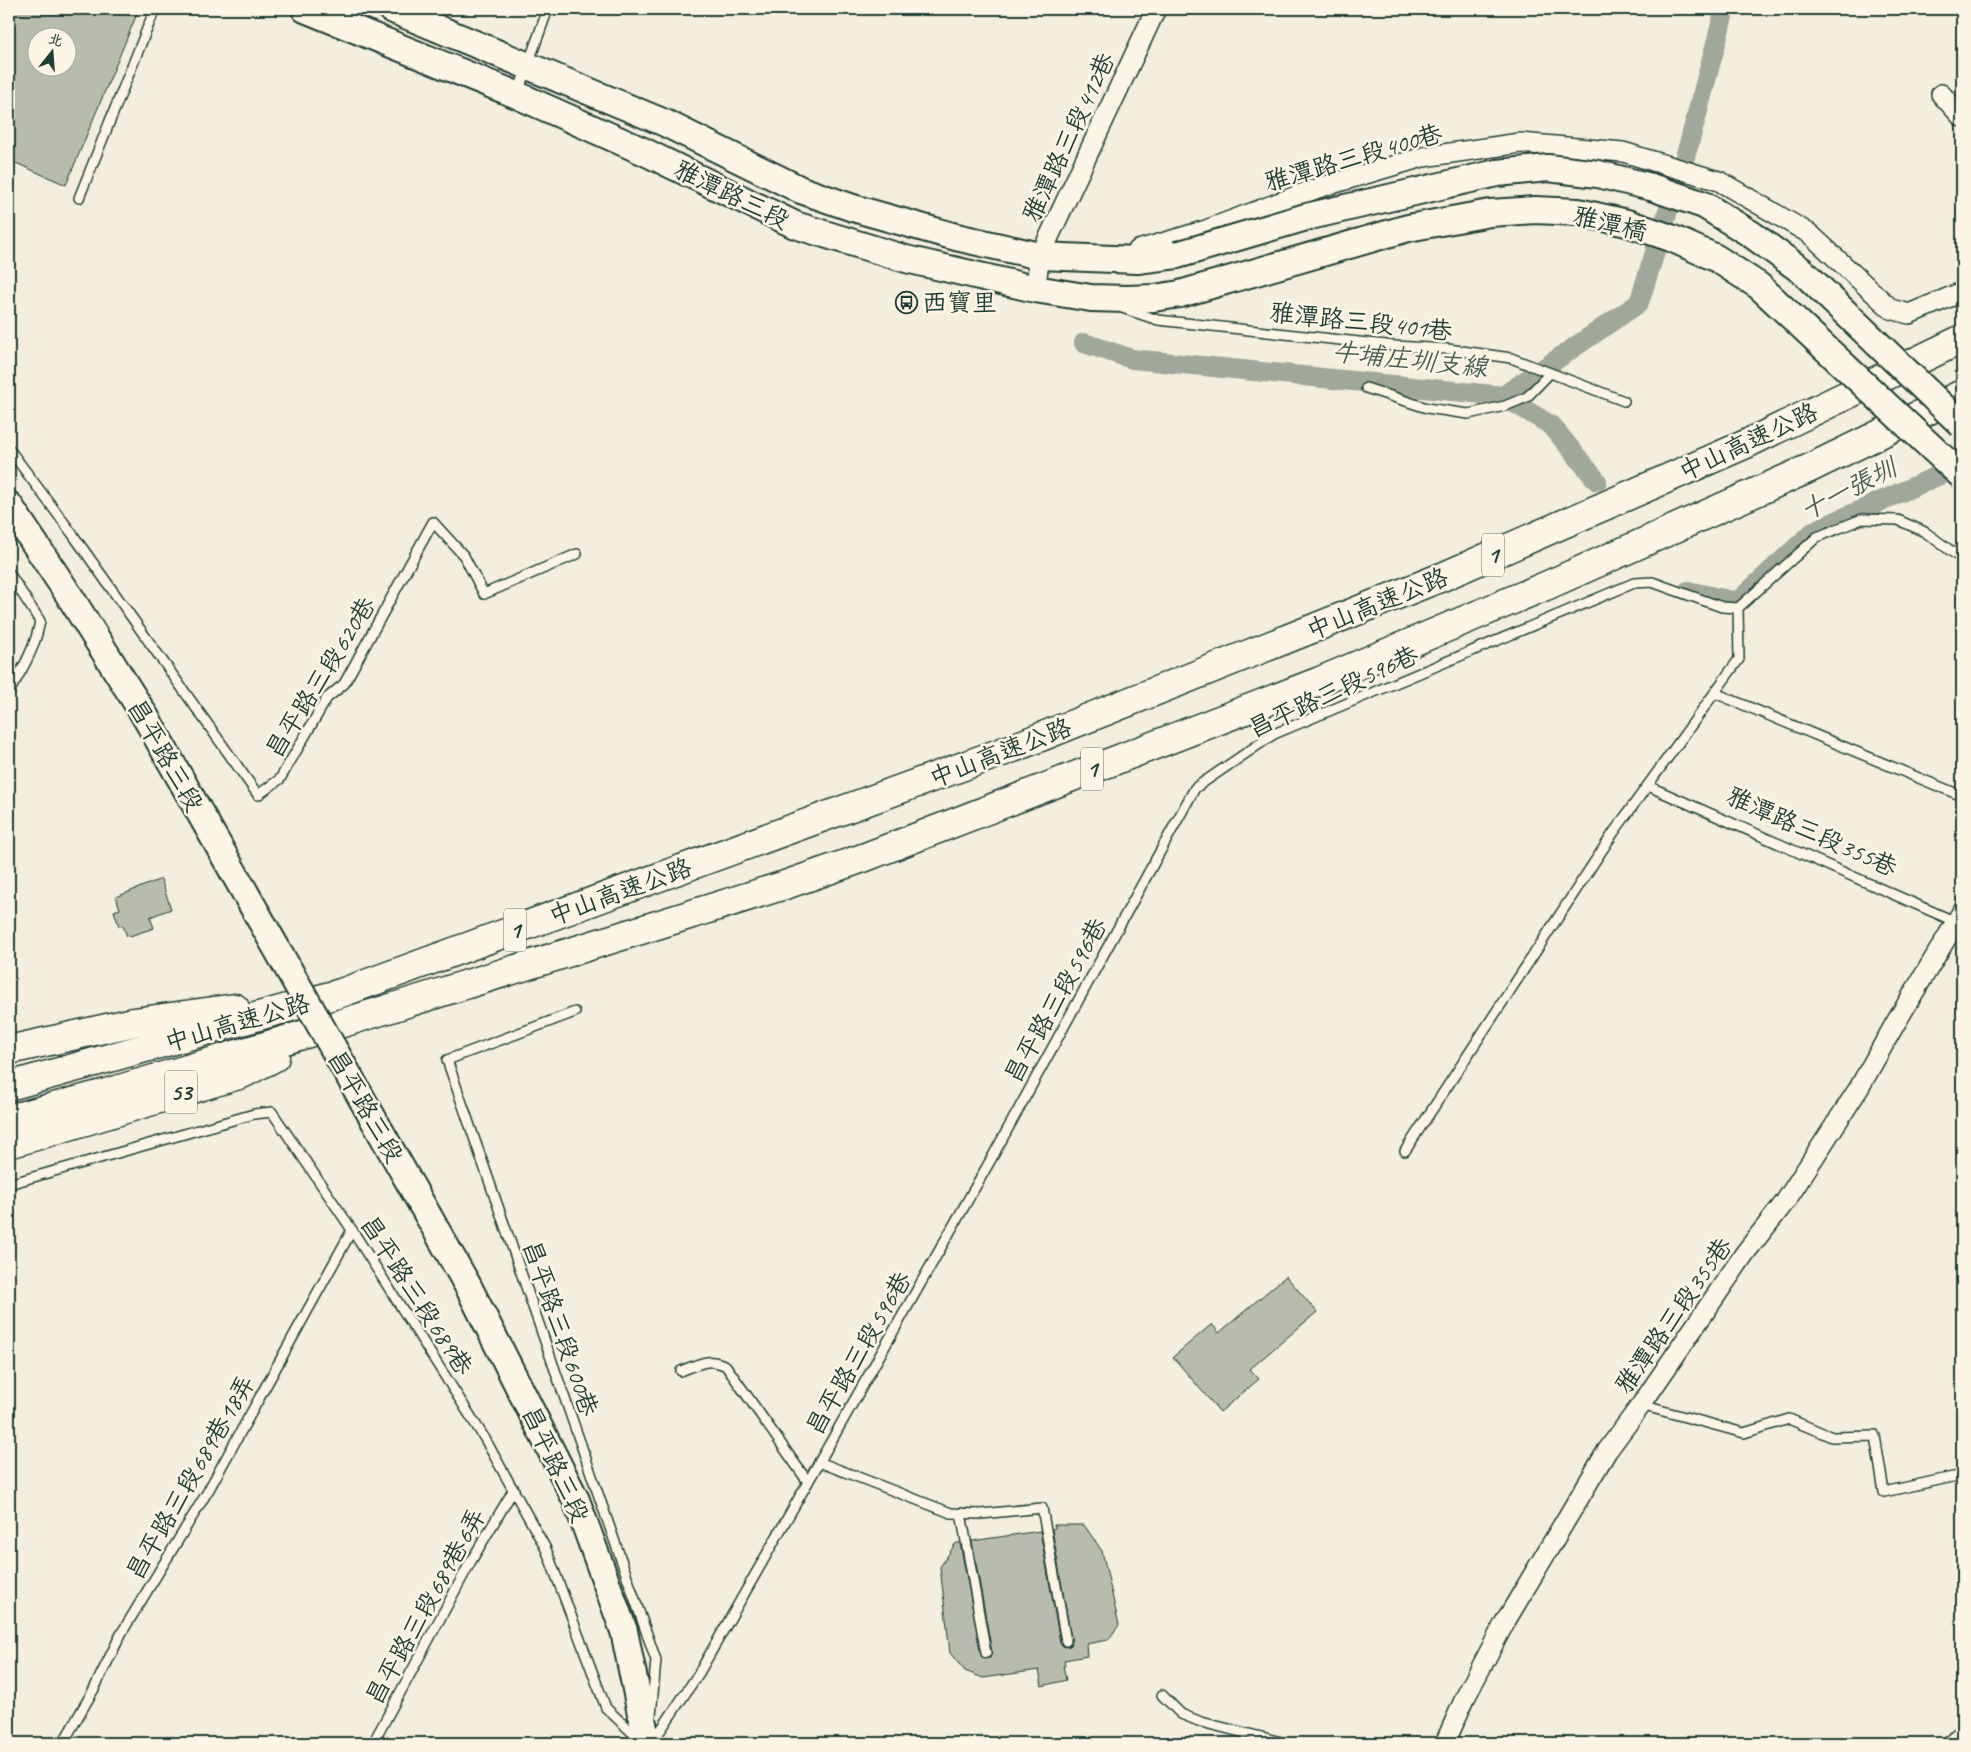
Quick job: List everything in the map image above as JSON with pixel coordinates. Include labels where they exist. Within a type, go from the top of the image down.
[{"type":"highway","name":"中山高速公路","points":[[9,1086],[341,993],[1013,748],[1433,581],[1746,444],[1962,339]]},
{"type":"highway","name":"中山高速公路","points":[[9,1119],[115,1091],[346,1022],[784,886],[872,855],[1320,681],[1548,585],[1810,468],[1962,394]]},
{"type":"highway","points":[[9,1050],[134,1022],[341,993]]},
{"type":"highway","name":"53","points":[[9,1144],[242,1074],[346,1022]]},
{"type":"street","name":"雅潭路三段","points":[[305,9],[517,95],[645,152],[795,225],[906,259],[1035,289],[1091,298],[1154,298],[1180,294]]},
{"type":"street","name":"雅潭路三段","points":[[391,9],[526,67],[665,123],[802,190],[853,208],[920,227],[1040,256],[1137,260],[1178,255]]},
{"type":"street","name":"雅潭路三段412巷","points":[[1035,289],[1040,256],[1156,9]]},
{"type":"street","points":[[1941,94],[1962,117]]},
{"type":"street","name":"雅潭路三段400巷","points":[[1040,256],[1107,256],[1150,247],[1206,230],[1315,189],[1424,157],[1520,143],[1623,152],[1719,181],[1810,234],[1891,309],[1909,314],[1962,292]]},
{"type":"street","name":"雅潭橋","points":[[1178,255],[1306,217],[1498,173],[1548,168],[1598,174],[1651,187],[1704,205],[1751,234],[1802,271],[1962,425]]},
{"type":"street","name":"雅潭橋","points":[[1180,294],[1408,228],[1490,213],[1536,210],[1578,212],[1627,223],[1671,238],[1716,258],[1759,286],[1962,476]]},
{"type":"street","name":"昌平路三段","points":[[9,505],[69,595],[145,716],[468,1286],[576,1500],[624,1630],[649,1743]]},
{"type":"street","name":"雅潭路三段355巷","points":[[1445,1743],[1465,1698],[1505,1622],[1607,1451],[1641,1405],[1745,1253],[1785,1202],[1860,1088],[1895,1024],[1959,917]]},
{"type":"street","points":[[1953,1743],[1962,1733]]},
{"type":"lane","points":[[79,198],[155,9]]},
{"type":"lane","points":[[517,95],[548,9]]},
{"type":"lane","name":"雅潭路三段401巷","points":[[1091,298],[1158,320],[1395,346],[1448,349],[1511,358],[1624,401]]},
{"type":"lane","points":[[1366,388],[1427,408],[1468,414],[1505,406],[1526,397],[1548,372]]},
{"type":"lane","name":"昌平路三段620巷","points":[[9,449],[71,532],[258,795],[280,779],[327,698],[344,684],[433,522],[464,556],[484,594],[577,554]]},
{"type":"lane","points":[[1405,1151],[1608,840],[1739,659],[1738,608],[1817,536],[1862,519],[1898,520],[1925,532],[1962,559]]},
{"type":"lane","points":[[9,573],[40,620],[36,640],[29,657],[9,692]]},
{"type":"lane","name":"昌平路三段596巷","points":[[649,1743],[699,1673],[808,1482],[994,1154],[1194,788],[1274,734],[1634,583],[1652,582],[1722,607],[1738,608]]},
{"type":"lane","points":[[1715,693],[1962,796]]},
{"type":"lane","name":"雅潭路三段355巷","points":[[1648,786],[1959,917]]},
{"type":"lane","name":"昌平路三段600巷","points":[[575,1012],[446,1060],[656,1660],[649,1743]]},
{"type":"lane","name":"昌平路三段689巷","points":[[9,1184],[254,1114],[272,1112],[352,1230],[485,1439],[546,1549],[606,1708],[643,1743]]},
{"type":"lane","name":"昌平路三段689巷18弄","points":[[63,1743],[94,1689],[121,1634],[208,1491],[352,1230]]},
{"type":"lane","points":[[682,1370],[710,1361],[726,1366],[808,1482]]},
{"type":"lane","points":[[1641,1405],[1744,1433],[1789,1419],[1832,1437],[1875,1436],[1884,1492],[1962,1475]]},
{"type":"lane","points":[[819,1462],[951,1513],[981,1514],[1042,1508],[1066,1641]]},
{"type":"lane","name":"昌平路三段689巷6弄","points":[[372,1743],[470,1563],[514,1489]]},
{"type":"lane","points":[[962,1514],[986,1653]]},
{"type":"lane","points":[[1162,1695],[1181,1714],[1202,1722],[1285,1743]]},
{"type":"building","points":[[9,9],[139,9],[66,185],[9,160]]},
{"type":"building","points":[[161,879],[171,909],[150,917],[154,928],[127,937],[123,925],[119,926],[114,911],[120,909],[116,897]]},
{"type":"building","points":[[1286,1276],[1317,1312],[1250,1369],[1259,1379],[1220,1412],[1173,1357],[1212,1324],[1219,1333]]},
{"type":"building","points":[[1054,1525],[1084,1525],[1102,1551],[1119,1625],[1108,1640],[1086,1644],[1087,1656],[1064,1660],[1065,1666],[1063,1666],[1066,1680],[1042,1686],[1039,1670],[983,1678],[965,1671],[950,1653],[940,1567],[956,1543],[960,1543],[982,1657],[984,1659],[990,1658],[992,1652],[972,1541],[1040,1531],[1060,1642],[1064,1647],[1072,1644],[1052,1529],[1055,1528]]},
{"type":"waterway","name":"牛埔庄圳支線","points":[[1084,343],[1132,359],[1503,396],[1639,303],[1689,144],[1725,9]]},
{"type":"waterway","name":"十一張圳","points":[[1503,396],[1552,426],[1597,481]]},
{"type":"waterway","name":"十一張圳","points":[[1688,591],[1737,602],[1814,531],[1962,465]]},
{"type":"place","name":"西寶里","points":[[906,302]]}]
